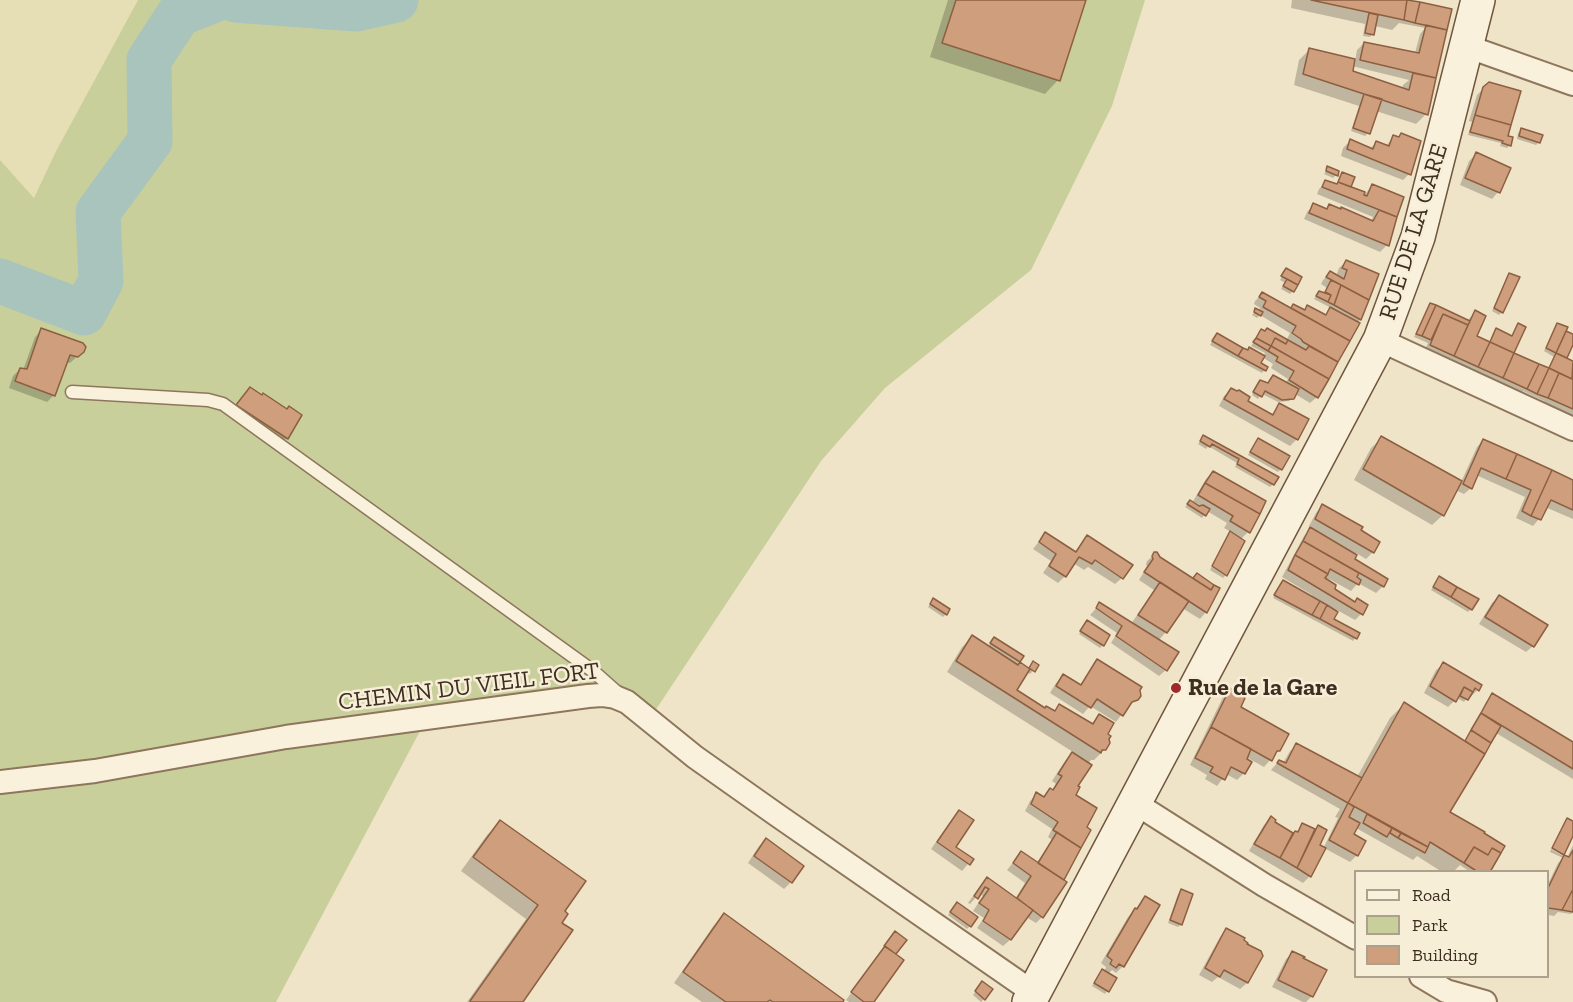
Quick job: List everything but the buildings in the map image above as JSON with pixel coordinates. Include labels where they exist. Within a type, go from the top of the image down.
[{"type":"main road","name":"RUE DE LA GARE","points":[[1031,997],[1380,340],[1418,237],[1478,0]]},
{"type":"street","points":[[1466,46],[1573,84]]},
{"type":"street","points":[[1380,340],[1573,429]]},
{"type":"street","name":"CHEMIN DU VIEIL FORT","points":[[0,782],[95,771],[286,737],[588,696],[615,697],[627,702],[696,757],[1031,997]]},
{"type":"street","points":[[1135,803],[1264,885],[1354,937]]},
{"type":"street","points":[[1424,978],[1446,991],[1485,1002]]},
{"type":"lane","points":[[72,392],[208,400],[223,404],[593,671],[627,702]]},
{"type":"shaded area","points":[[0,0],[138,0],[55,153],[34,198],[0,160]]},
{"type":"green space","points":[[138,0],[1145,0],[1112,106],[1031,270],[885,388],[821,461],[649,720],[627,702],[427,718],[276,1002],[0,1002],[0,160],[34,198],[55,153]]},
{"type":"waterway","points":[[0,281],[84,313],[101,281],[98,212],[150,141],[149,60],[179,14],[214,0]]},
{"type":"waterway","points":[[235,0],[356,9],[396,0]]},
{"type":"place","name":"Rue de la Gare","points":[[1176,688]]}]
